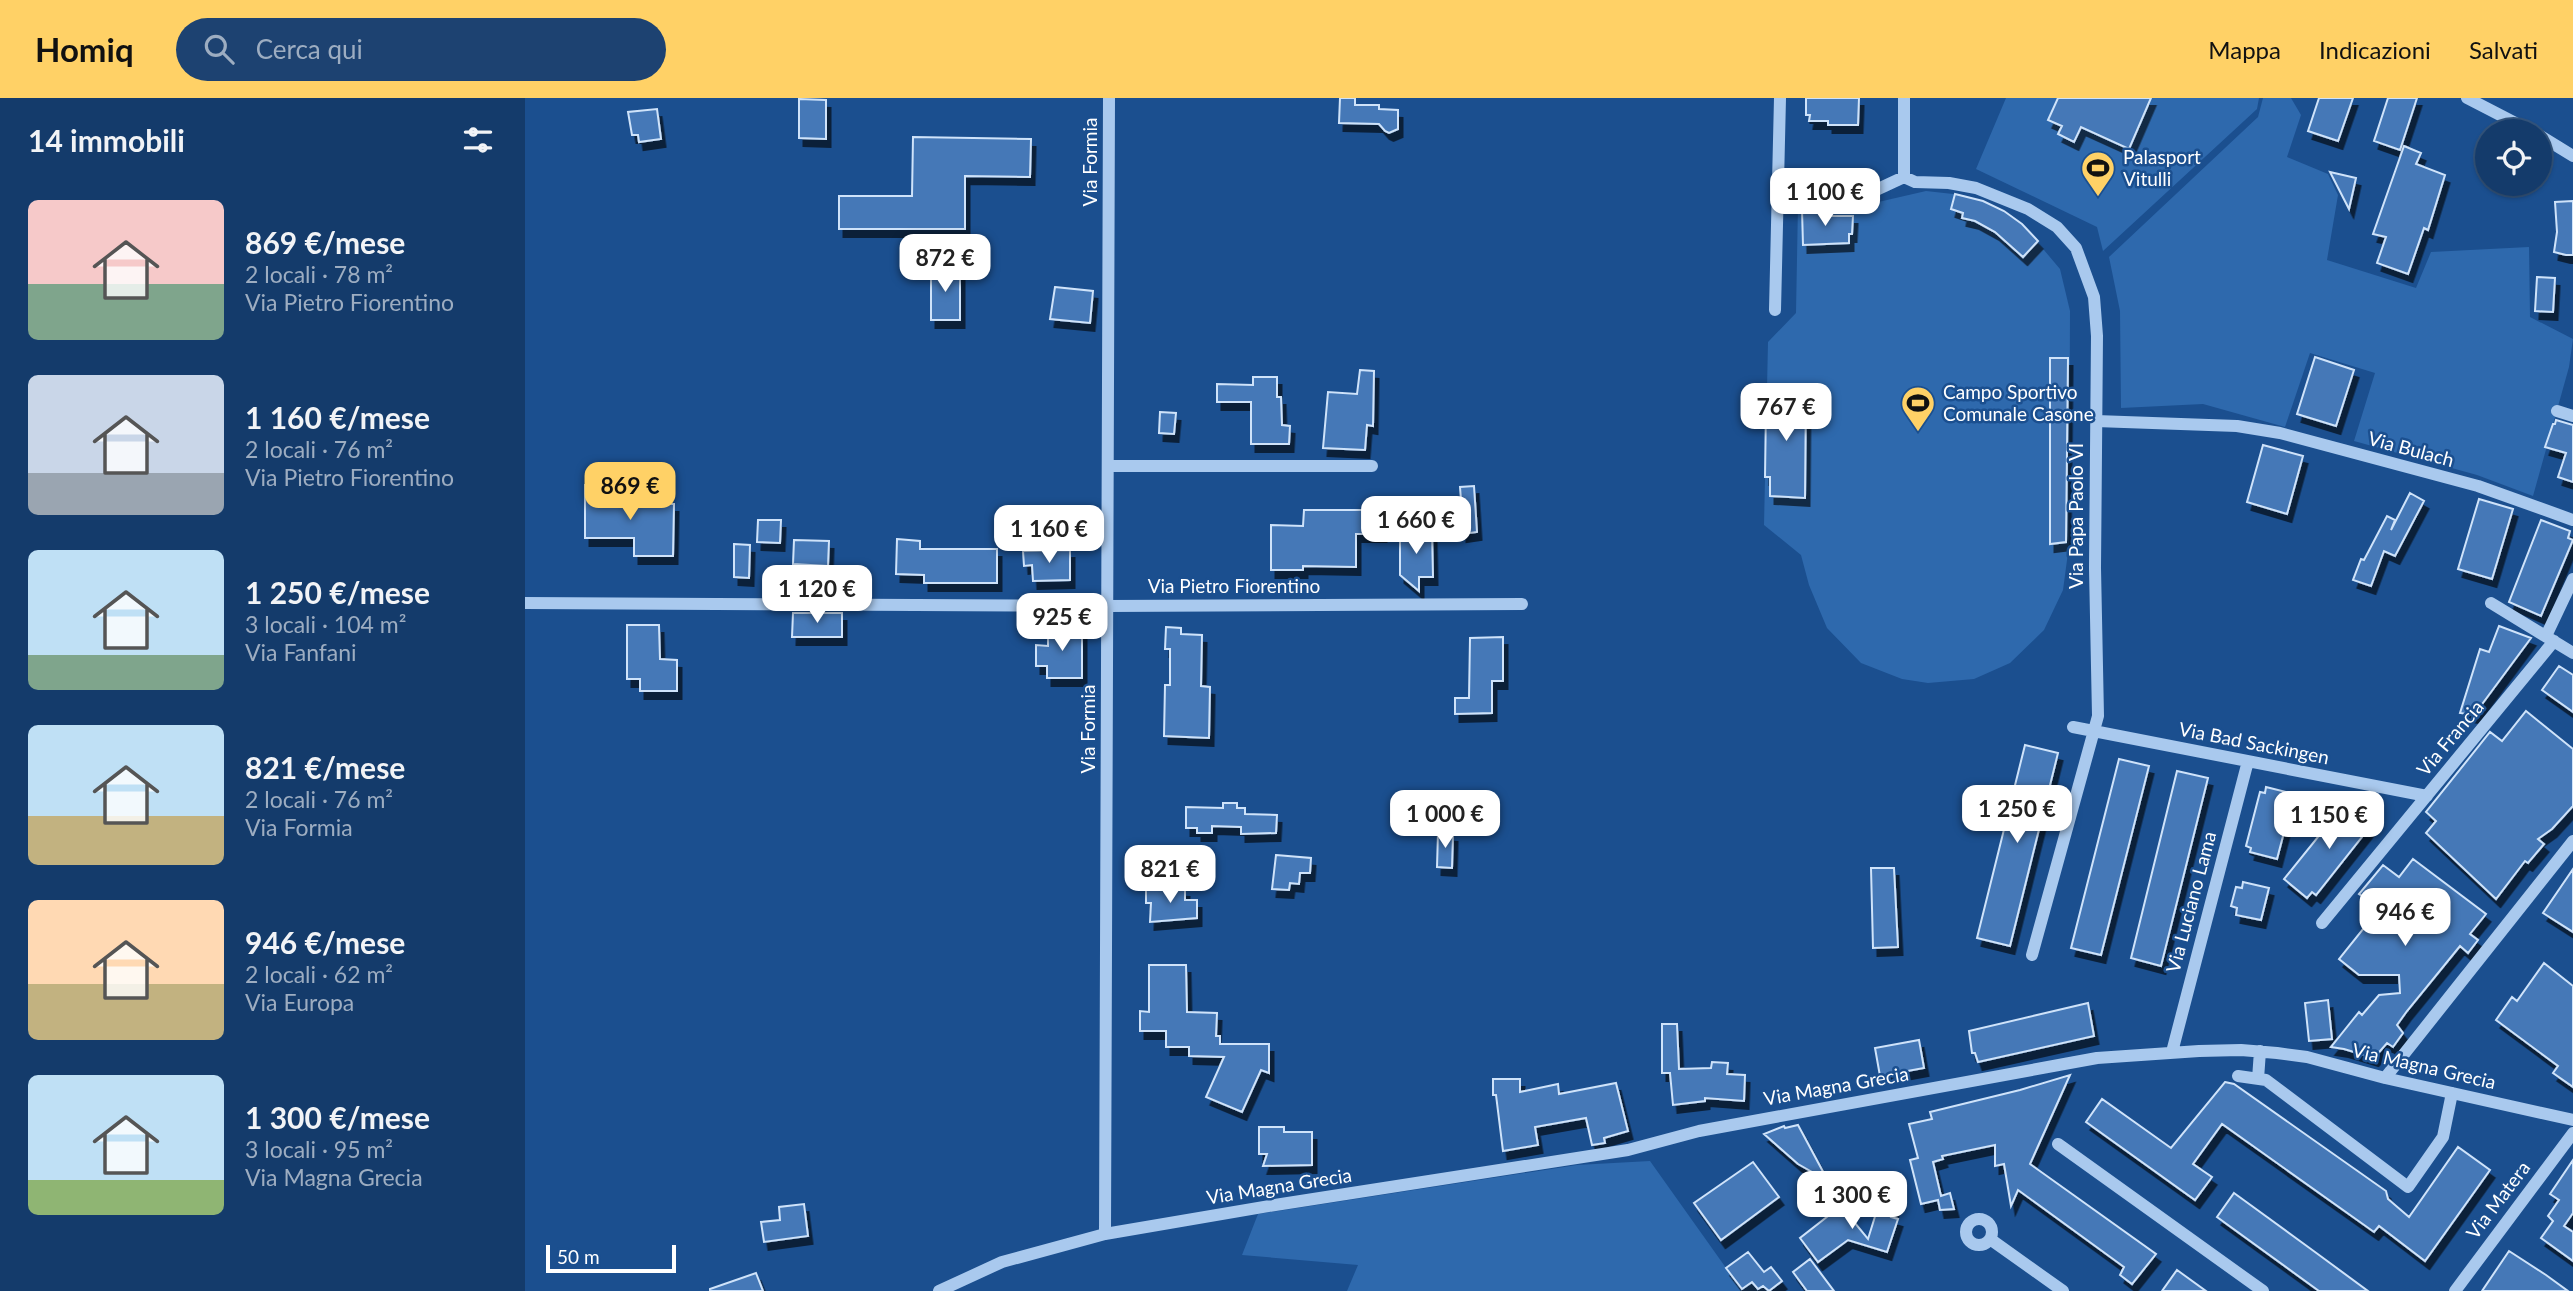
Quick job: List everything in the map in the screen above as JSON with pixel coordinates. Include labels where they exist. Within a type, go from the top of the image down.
[{"type":"street","name":"Via Formia","points":[[1105,1234],[1109,98]]},
{"type":"street","points":[[1775,310],[1780,98]]},
{"type":"street","points":[[1778,191],[1861,197],[1904,177],[1904,98]]},
{"type":"street","points":[[2467,98],[2508,119]]},
{"type":"street","points":[[2552,143],[2573,156]]},
{"type":"street","name":"Via Papa Paolo VI","points":[[1904,177],[1915,182],[1949,183],[1976,188],[2028,209],[2057,227],[2076,248],[2094,296],[2097,336],[2095,568],[2098,716],[2032,955]]},
{"type":"street","points":[[2557,411],[2573,416]]},
{"type":"street","name":"Via Bulach","points":[[2096,421],[2237,426],[2280,433],[2478,486],[2573,520]]},
{"type":"street","points":[[1108,467],[1372,466]]},
{"type":"street","name":"Via Francia","points":[[2322,923],[2427,796],[2550,639],[2573,579]]},
{"type":"street","name":"Via Pietro Fiorentino","points":[[525,603],[1107,606],[1523,604]]},
{"type":"street","points":[[2491,603],[2573,653]]},
{"type":"street","name":"Via Bad Sackingen","points":[[2073,727],[2427,796]]},
{"type":"street","name":"Via Luciano Lama","points":[[2172,1052],[2248,761]]},
{"type":"street","points":[[2385,1078],[2573,841]]},
{"type":"street","points":[[2258,1079],[2260,1051]]},
{"type":"street","name":"Via Magna Grecia","points":[[939,1291],[1002,1262],[1105,1234],[1628,1150],[1699,1131],[2097,1058],[2172,1052],[2260,1051],[2307,1057],[2385,1078],[2573,1120]]},
{"type":"street","points":[[2238,1076],[2266,1080],[2409,1187],[2443,1137],[2452,1093]]},
{"type":"street","name":"Via Matera","points":[[2455,1291],[2573,1133]]},
{"type":"street","points":[[2059,1144],[2263,1291]]},
{"type":"street","points":[[1990,1239],[2063,1291]]},
{"type":"shaded area","name":"Palasport Vitulli","points":[[2006,98],[2259,98],[2257,109],[2103,251],[2097,227],[1976,169]]},
{"type":"shaded area","points":[[2263,98],[2291,98],[2301,115],[2287,157],[2328,174],[2338,195],[2327,260],[2416,288],[2431,252],[2529,247],[2530,317],[2573,339],[2569,367],[2533,496],[2477,475],[2354,441],[2375,373],[2310,353],[2285,427],[2203,404],[2121,408],[2120,311],[2109,257],[2258,117]]},
{"type":"shaded area","name":"Campo Sportivo Comunale Casone","points":[[1926,191],[1962,195],[1983,201],[2022,224],[2060,269],[2070,311],[2069,545],[2063,590],[2044,630],[2010,663],[1974,679],[1928,683],[1902,679],[1861,663],[1827,628],[1809,585],[1801,555],[1764,525],[1768,342],[1796,313],[1798,204],[1848,209]]},
{"type":"shaded area","points":[[1650,1161],[1741,1289],[1752,1282],[1768,1291],[1347,1291],[1358,1265],[1242,1255],[1258,1214],[1577,1165]]},
{"type":"building","points":[[1340,98],[1355,98],[1355,105],[1379,105],[1379,109],[1398,110],[1398,129],[1389,133],[1379,124],[1339,123]]},
{"type":"building","points":[[1806,98],[1859,98],[1858,125],[1828,125],[1828,121],[1809,121],[1810,115],[1806,115]]},
{"type":"building","name":"Palasport Vitulli","points":[[2058,98],[2151,98],[2129,149],[2081,127],[2074,142],[2058,134],[2062,126],[2048,120]]},
{"type":"building","points":[[2319,98],[2353,98],[2338,141],[2308,131]]},
{"type":"building","points":[[2388,98],[2417,98],[2400,150],[2374,141]]},
{"type":"building","points":[[799,99],[826,100],[826,139],[799,138]]},
{"type":"building","points":[[657,109],[661,139],[639,142],[638,135],[632,135],[628,112]]},
{"type":"building","points":[[913,137],[1031,139],[1030,177],[965,176],[965,229],[839,229],[839,196],[912,196]]},
{"type":"building","points":[[2404,146],[2421,153],[2416,164],[2445,175],[2428,230],[2424,228],[2408,274],[2377,263],[2386,237],[2373,234]]},
{"type":"building","points":[[2330,172],[2356,178],[2349,209]]},
{"type":"building","points":[[1955,194],[1983,201],[2004,211],[2022,224],[2038,241],[2023,257],[1995,232],[1975,221],[1962,218],[1963,213],[1951,209]]},
{"type":"building","points":[[2573,201],[2573,255],[2566,255],[2554,252],[2557,232],[2555,202]]},
{"type":"building","points":[[1802,210],[1827,210],[1827,216],[1853,216],[1849,243],[1803,245]]},
{"type":"building","points":[[931,268],[960,268],[960,320],[931,320]]},
{"type":"building","points":[[2537,277],[2555,278],[2553,312],[2535,311]]},
{"type":"building","points":[[1055,287],[1093,291],[1090,323],[1050,319]]},
{"type":"building","points":[[2315,357],[2354,370],[2336,426],[2297,414]]},
{"type":"building","points":[[2050,358],[2068,358],[2066,542],[2050,544]]},
{"type":"building","points":[[1360,370],[1374,371],[1373,426],[1367,425],[1365,450],[1323,448],[1328,392],[1357,394]]},
{"type":"building","points":[[1253,377],[1277,377],[1282,425],[1290,426],[1289,444],[1251,444],[1251,402],[1217,402],[1217,384],[1253,385]]},
{"type":"building","points":[[1772,388],[1806,388],[1805,498],[1770,496],[1770,477],[1765,477],[1766,406],[1771,407]]},
{"type":"building","points":[[1160,412],[1176,413],[1174,434],[1159,433]]},
{"type":"building","points":[[2556,420],[2573,425],[2573,482],[2558,477],[2566,453],[2545,447]]},
{"type":"building","points":[[2263,445],[2303,456],[2287,514],[2247,502]]},
{"type":"building","points":[[585,485],[612,486],[612,503],[674,504],[673,556],[634,556],[634,538],[585,538]]},
{"type":"building","points":[[1474,486],[1477,532],[1462,534],[1462,530],[1442,531],[1442,515],[1462,513],[1460,487]]},
{"type":"building","points":[[2410,493],[2424,501],[2395,556],[2384,551],[2371,586],[2353,580],[2361,559],[2364,560],[2387,516],[2395,520],[2391,530]]},
{"type":"building","points":[[2479,499],[2513,509],[2492,579],[2458,569]]},
{"type":"building","points":[[1304,510],[1382,510],[1382,534],[1356,534],[1356,567],[1303,566],[1303,570],[1271,570],[1271,525],[1303,526]]},
{"type":"building","points":[[758,520],[781,520],[780,543],[757,542]]},
{"type":"building","points":[[2541,520],[2570,531],[2568,538],[2573,540],[2541,616],[2509,602]]},
{"type":"building","points":[[1400,531],[1432,531],[1433,577],[1419,577],[1419,591],[1400,575]]},
{"type":"building","points":[[897,539],[920,541],[920,549],[997,549],[997,583],[924,583],[924,575],[896,574]]},
{"type":"building","points":[[794,540],[829,541],[828,566],[793,564]]},
{"type":"building","points":[[734,544],[750,545],[749,578],[734,577]]},
{"type":"building","points":[[1070,550],[1070,580],[1033,581],[1032,565],[1024,566],[1023,551]]},
{"type":"building","points":[[793,613],[842,613],[842,637],[792,637]]},
{"type":"building","points":[[627,625],[659,625],[660,659],[677,660],[677,691],[640,691],[640,679],[627,679]]},
{"type":"building","points":[[2499,626],[2531,638],[2474,715],[2460,713],[2480,649],[2489,652]]},
{"type":"building","points":[[1048,627],[1082,627],[1082,678],[1047,678],[1047,666],[1036,666],[1036,645],[1048,646]]},
{"type":"building","points":[[1166,627],[1181,628],[1181,634],[1202,635],[1201,686],[1210,687],[1209,738],[1164,736],[1165,685],[1170,685],[1170,649],[1165,649]]},
{"type":"building","points":[[1503,637],[1503,681],[1492,681],[1492,713],[1455,714],[1455,698],[1469,698],[1470,638]]},
{"type":"building","points":[[2559,666],[2573,675],[2573,712],[2542,690]]},
{"type":"building","points":[[2526,711],[2573,749],[2573,806],[2552,829],[2538,839],[2544,844],[2528,863],[2525,861],[2496,899],[2426,833],[2436,821],[2426,812],[2490,732],[2502,741]]},
{"type":"building","points":[[2025,745],[2058,753],[2010,946],[1977,938]]},
{"type":"building","points":[[2119,759],[2149,766],[2101,955],[2071,948]]},
{"type":"building","points":[[2177,771],[2208,778],[2161,966],[2131,958]]},
{"type":"building","points":[[2266,787],[2294,794],[2277,859],[2250,852],[2251,848],[2246,846],[2260,792],[2265,793]]},
{"type":"building","points":[[2347,801],[2371,820],[2366,826],[2369,828],[2316,895],[2312,892],[2307,898],[2284,879]]},
{"type":"building","points":[[1223,803],[1237,803],[1237,808],[1245,808],[1245,814],[1277,815],[1276,833],[1241,834],[1241,827],[1212,826],[1212,833],[1197,833],[1197,828],[1186,828],[1186,807],[1223,808]]},
{"type":"building","points":[[1438,833],[1453,834],[1452,868],[1437,867]]},
{"type":"building","points":[[1276,855],[1311,858],[1310,873],[1300,873],[1299,884],[1290,883],[1289,890],[1272,889]]},
{"type":"building","points":[[2413,859],[2486,914],[2470,934],[2478,940],[2468,953],[2460,946],[2407,1011],[2397,1025],[2403,1033],[2393,1047],[2387,1043],[2374,1058],[2331,1047],[2359,1012],[2362,1015],[2379,995],[2400,993],[2399,975],[2359,975],[2339,959],[2380,908],[2359,894],[2383,865],[2399,877]]},
{"type":"building","points":[[1871,868],[1894,868],[1898,947],[1873,948]]},
{"type":"building","points":[[2573,869],[2573,932],[2543,913]]},
{"type":"building","points":[[2243,882],[2269,888],[2261,920],[2236,915],[2237,908],[2231,906],[2236,887],[2242,888]]},
{"type":"building","points":[[1146,887],[1185,889],[1185,900],[1197,900],[1197,918],[1150,922],[1151,903],[1146,903]]},
{"type":"building","points":[[2544,963],[2573,986],[2573,1087],[2553,1073],[2558,1066],[2496,1020],[2512,997],[2517,1001]]},
{"type":"building","points":[[1149,965],[1186,965],[1187,1012],[1217,1013],[1216,1036],[1220,1036],[1220,1044],[1269,1044],[1269,1073],[1261,1070],[1242,1112],[1206,1097],[1224,1057],[1189,1056],[1189,1047],[1166,1047],[1166,1031],[1140,1031],[1140,1011],[1149,1012]]},
{"type":"building","points":[[2328,1000],[2332,1039],[2309,1041],[2305,1003]]},
{"type":"building","points":[[2088,1003],[2094,1036],[1978,1062],[1975,1053],[1972,1053],[1969,1031]]},
{"type":"building","points":[[1662,1024],[1677,1024],[1679,1069],[1711,1068],[1712,1062],[1728,1063],[1727,1074],[1745,1075],[1744,1101],[1705,1098],[1705,1101],[1673,1105],[1670,1073],[1662,1073]]},
{"type":"building","points":[[1919,1040],[1924,1068],[1880,1076],[1875,1048]]},
{"type":"building","points":[[2070,1075],[2030,1164],[2156,1254],[2132,1284],[2120,1275],[2124,1267],[2018,1190],[2011,1206],[2004,1164],[1995,1166],[1995,1145],[1942,1156],[1943,1159],[1933,1162],[1941,1196],[1950,1193],[1954,1209],[1940,1210],[1938,1200],[1921,1204],[1910,1160],[1918,1158],[1909,1124],[1932,1119],[1930,1112]]},
{"type":"building","points":[[1493,1079],[1520,1079],[1520,1092],[1558,1084],[1559,1094],[1616,1083],[1628,1131],[1604,1138],[1605,1143],[1592,1145],[1586,1118],[1535,1127],[1538,1145],[1503,1151],[1496,1095],[1493,1095]]},
{"type":"building","points":[[2225,1082],[2234,1084],[2386,1191],[2388,1199],[2409,1217],[2458,1147],[2490,1170],[2425,1261],[2379,1226],[2374,1232],[2222,1124],[2193,1164],[2212,1177],[2195,1200],[2086,1122],[2102,1099],[2171,1148]]},
{"type":"building","points":[[1798,1125],[1828,1181],[1798,1164],[1764,1134],[1784,1126]]},
{"type":"building","points":[[1259,1127],[1284,1127],[1284,1132],[1312,1132],[1312,1165],[1263,1166],[1267,1154],[1259,1154]]},
{"type":"building","points":[[2573,1160],[2573,1213],[2564,1226],[2573,1232],[2573,1261],[2541,1238],[2553,1221],[2548,1216],[2559,1200],[2550,1194]]},
{"type":"building","points":[[1753,1162],[1779,1197],[1721,1240],[1694,1203]]},
{"type":"building","points":[[2234,1193],[2368,1291],[2319,1291],[2217,1217]]},
{"type":"building","points":[[1882,1194],[1897,1198],[1891,1217],[1898,1219],[1887,1252],[1848,1240],[1818,1262],[1800,1238],[1841,1206],[1868,1239]]},
{"type":"building","points":[[804,1204],[808,1236],[764,1242],[761,1222],[780,1220],[779,1207]]},
{"type":"building","points":[[2509,1251],[2546,1275],[2568,1291],[2482,1291]]},
{"type":"building","points":[[1748,1252],[1764,1272],[1771,1267],[1782,1281],[1769,1291],[1763,1286],[1758,1289],[1752,1282],[1742,1289],[1726,1268]]},
{"type":"building","points":[[1810,1259],[1834,1291],[1807,1291],[1793,1272]]},
{"type":"building","points":[[2177,1270],[2206,1291],[2162,1291]]},
{"type":"building","points":[[756,1273],[763,1291],[710,1291],[710,1289]]},
{"type":"place","name":"Palasport Vitulli","points":[[2098,198]]},
{"type":"place","name":"Campo Sportivo Comunale Casone","points":[[1918,433]]}]
